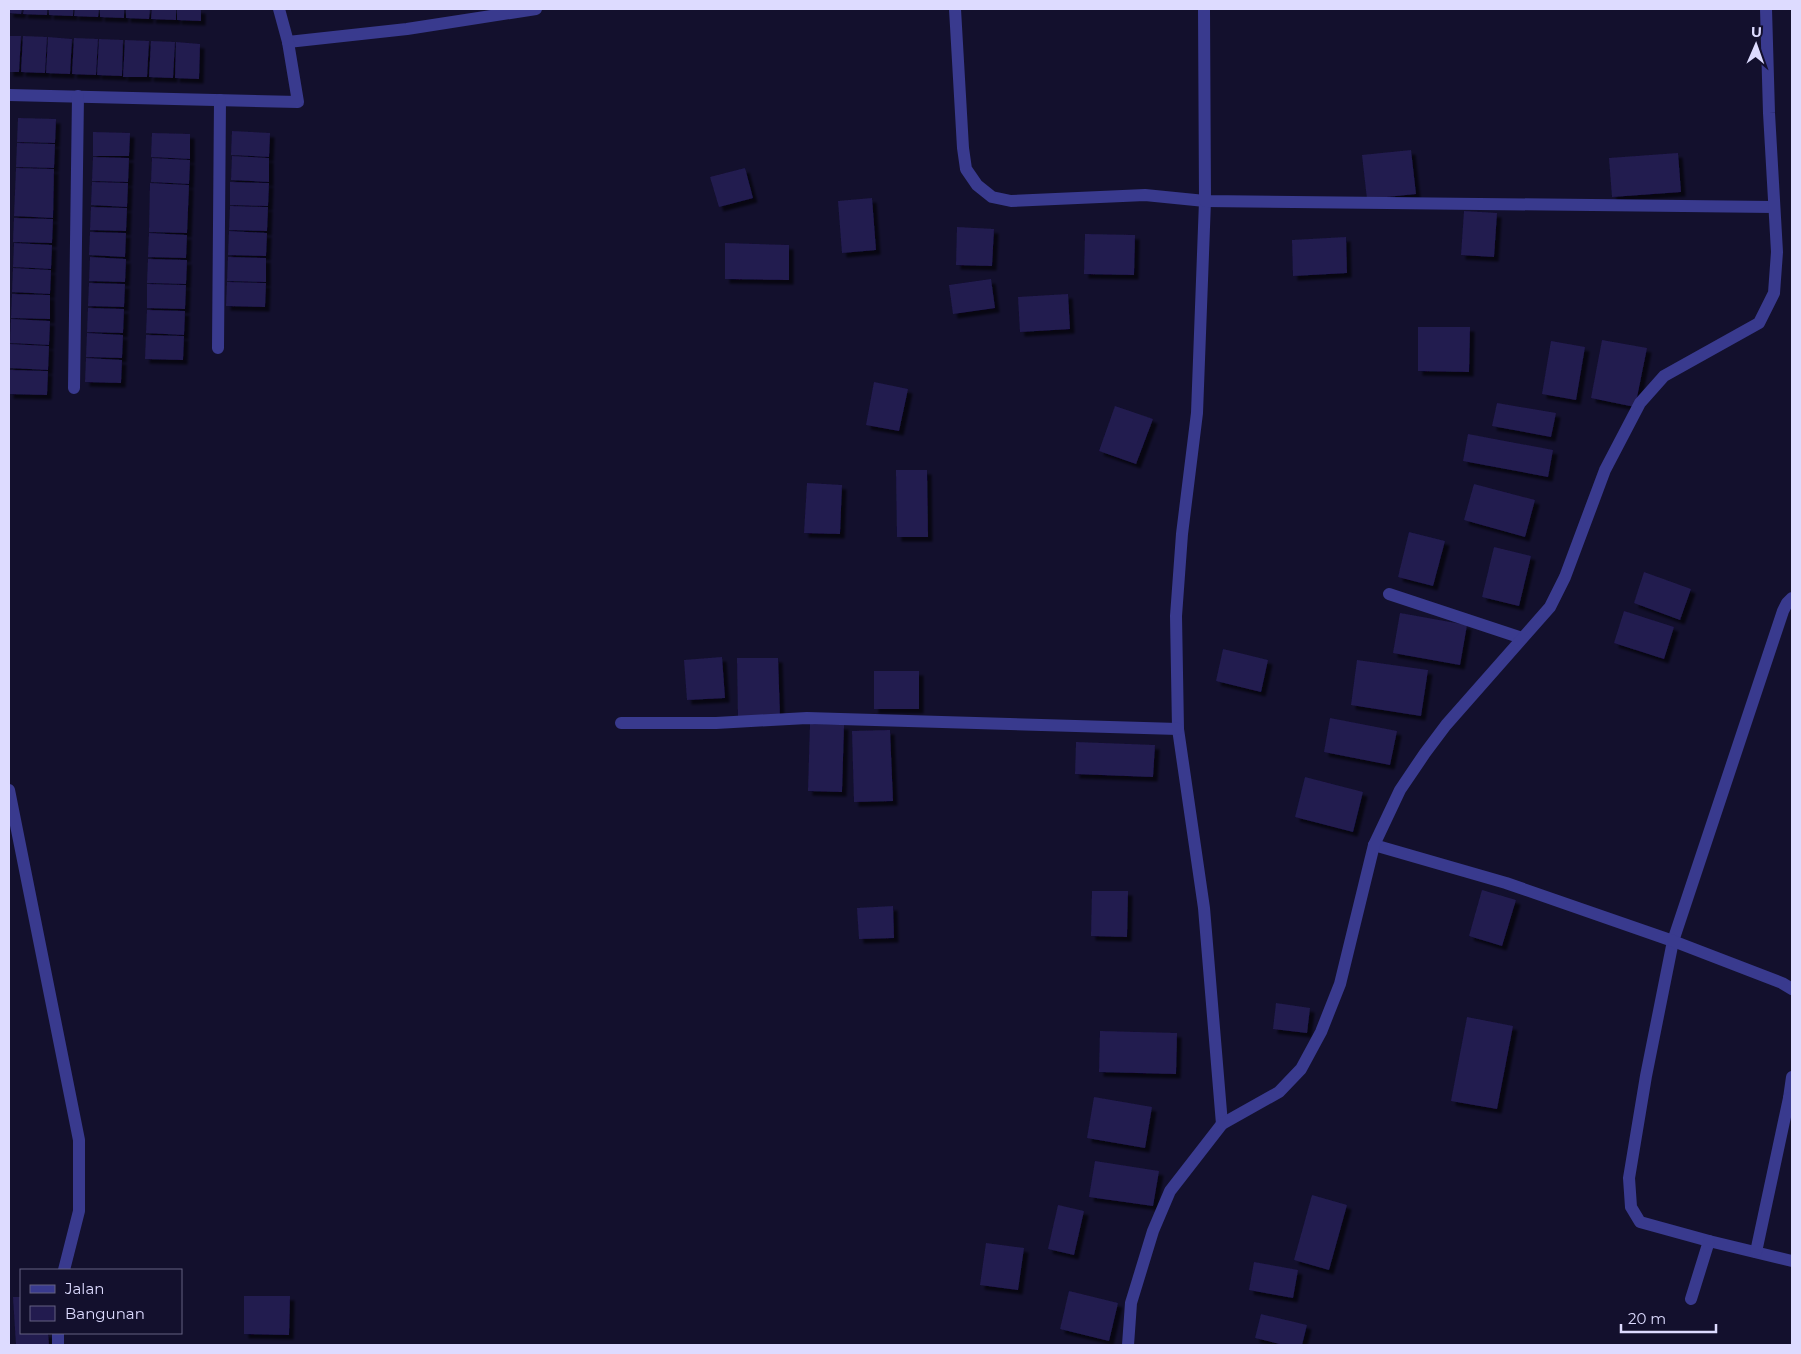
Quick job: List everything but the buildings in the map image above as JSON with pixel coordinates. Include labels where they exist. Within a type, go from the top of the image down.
[{"type":"street","points":[[9,95],[298,102],[288,42],[279,9]]},
{"type":"street","points":[[288,42],[407,29],[536,9]]},
{"type":"street","points":[[955,9],[963,148],[966,169],[977,185],[992,197],[1011,201],[1145,195],[1205,201],[1774,207]]},
{"type":"street","points":[[1204,9],[1205,201],[1197,413],[1182,534],[1176,616],[1178,729],[1204,908],[1222,1124]]},
{"type":"street","points":[[1127,1344],[1131,1302],[1153,1231],[1170,1190],[1222,1124],[1279,1092],[1301,1069],[1317,1040],[1340,984],[1374,845],[1400,790],[1425,752],[1446,726],[1550,607],[1565,578],[1605,470],[1640,403],[1664,376],[1759,323],[1774,293],[1777,252],[1769,113],[1766,9]]},
{"type":"street","points":[[74,388],[78,96]]},
{"type":"street","points":[[218,348],[220,100]]},
{"type":"street","points":[[1389,594],[1522,638]]},
{"type":"street","points":[[1792,598],[1787,602],[1783,611],[1673,941],[1646,1076],[1629,1178],[1631,1207],[1640,1222],[1792,1261]]},
{"type":"street","points":[[621,723],[716,723],[807,718],[1178,729]]},
{"type":"street","points":[[9,790],[79,1140],[79,1211],[64,1269]]},
{"type":"street","points":[[1374,845],[1506,883],[1673,941],[1782,983],[1792,990]]},
{"type":"street","points":[[1756,1252],[1790,1099],[1792,1077]]},
{"type":"street","points":[[1691,1299],[1709,1241]]}]
